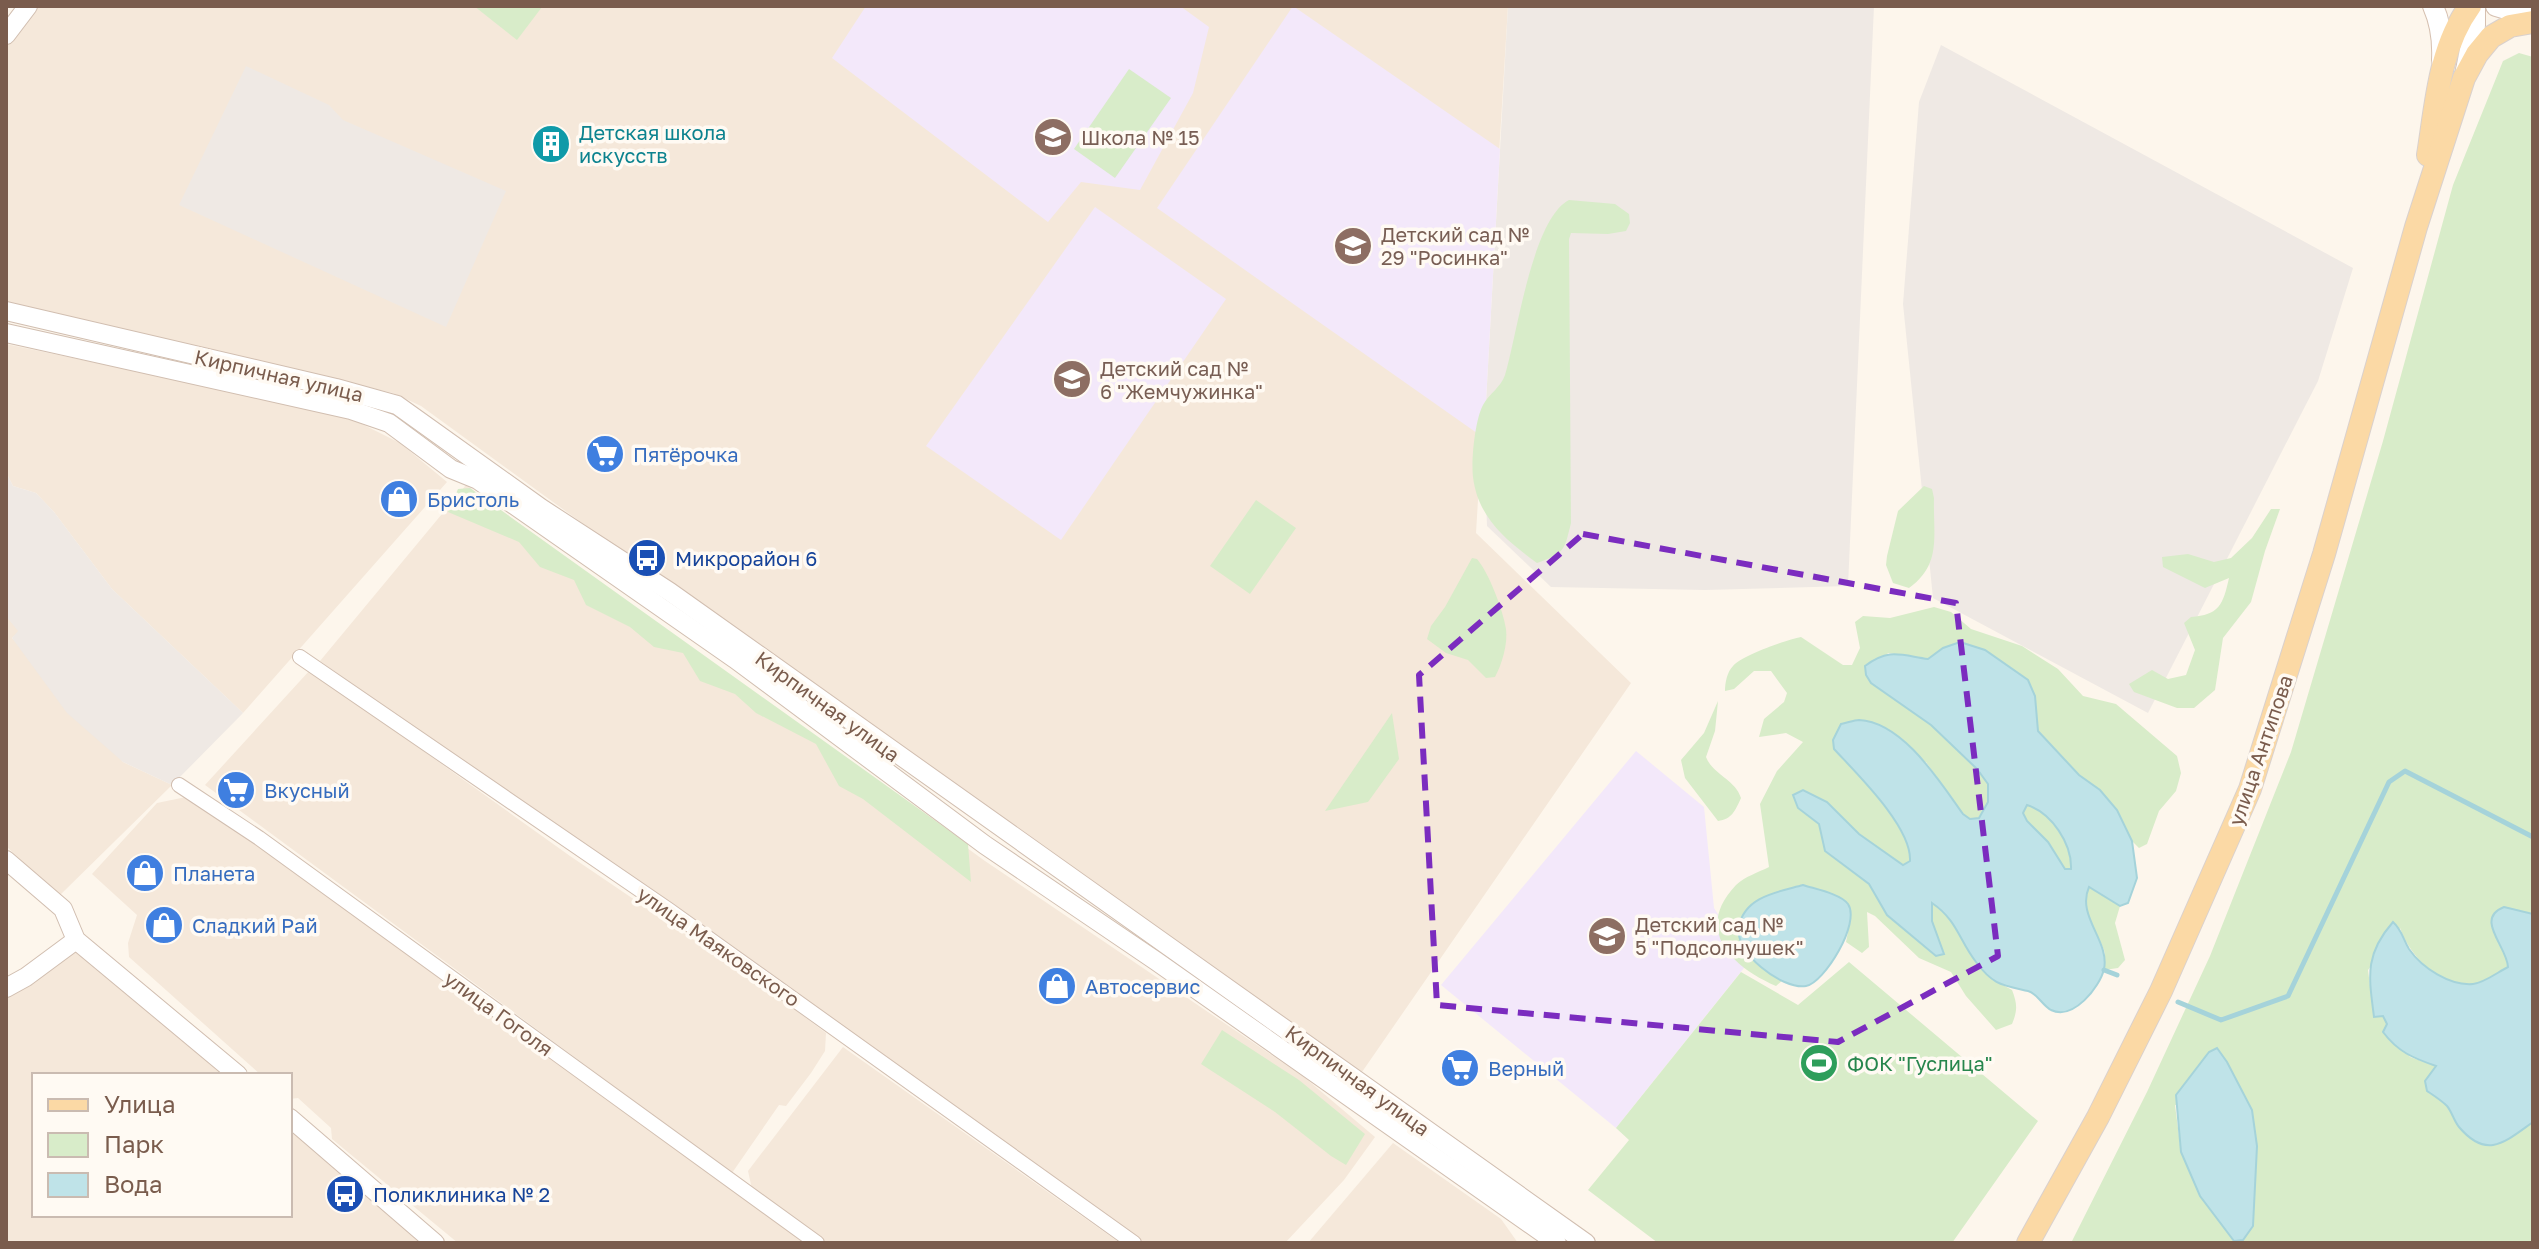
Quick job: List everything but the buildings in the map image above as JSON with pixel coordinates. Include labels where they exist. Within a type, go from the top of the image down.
[{"type":"main road","points":[[2433,6],[2443,41],[2442,71]]},
{"type":"main road","points":[[2464,78],[2475,25],[2472,6]]},
{"type":"main road","name":"улица Антипова","points":[[2416,227],[2442,71],[2453,37],[2472,6]]},
{"type":"main road","points":[[2496,6],[2533,20]]},
{"type":"main road","name":"улица Антипова","points":[[2028,1243],[2098,1117],[2161,991],[2250,789],[2320,569],[2416,227],[2464,78],[2491,37],[2510,26],[2533,20]]},
{"type":"street","points":[[6,35],[28,6]]},
{"type":"street","name":"Кирпичная улица","points":[[6,311],[397,405],[541,508],[670,592],[1586,1243]]},
{"type":"street","name":"Кирпичная улица","points":[[6,333],[351,410],[389,423],[451,469],[478,480],[735,659],[985,845],[1156,961],[1557,1243]]},
{"type":"street","name":"улица Маяковского","points":[[300,657],[669,910],[1134,1243]]},
{"type":"street","name":"улица Гоголя","points":[[179,785],[259,838],[817,1243]]},
{"type":"street","points":[[6,860],[63,909],[76,940],[236,1073]]},
{"type":"street","points":[[6,988],[76,940]]},
{"type":"street","points":[[292,1120],[435,1243]]},
{"type":"highlighted area","points":[[1583,534],[1956,603],[1998,956],[1838,1042],[1437,1005],[1419,675]]},
{"type":"shaded area","points":[[37,6],[1508,6],[1476,533],[1631,683],[1362,1072],[615,547],[421,406],[393,393],[6,304],[6,46]]},
{"type":"shaded area","name":"Школа № 15","points":[[866,6],[1180,6],[1209,27],[1193,93],[1140,190],[1081,182],[1048,222],[832,58]]},
{"type":"shaded area","name":"Детский сад № 29 \"Росинка\"","points":[[1293,6],[1500,149],[1484,438],[1157,208]]},
{"type":"shaded area","points":[[1508,6],[1874,6],[1848,586],[1705,590],[1551,587],[1487,526],[1484,438]]},
{"type":"shaded area","points":[[1941,45],[2353,268],[2318,381],[2148,713],[1933,598],[1903,304],[1919,102]]},
{"type":"shaded area","points":[[246,66],[329,105],[343,120],[506,191],[446,327],[179,205]]},
{"type":"shaded area","name":"Детский сад № 6 \"Жемчужинка\"","points":[[1095,207],[1226,299],[1061,540],[926,446]]},
{"type":"shaded area","points":[[6,344],[344,415],[400,443],[447,482],[243,713],[112,589],[36,493],[13,486],[6,472]]},
{"type":"shaded area","points":[[6,472],[13,486],[36,493],[112,589],[243,713],[172,785],[123,762],[67,713],[12,638],[18,631],[6,616]]},
{"type":"shaded area","points":[[466,485],[985,861],[1304,1077],[1375,1137],[1344,1180],[1285,1243],[1141,1243],[320,661]]},
{"type":"shaded area","points":[[6,616],[19,631],[12,638],[123,762],[172,785],[59,896],[6,846]]},
{"type":"shaded area","points":[[310,670],[570,856],[826,1033],[825,1051],[811,1073],[786,1106],[779,1105],[732,1173],[205,785]]},
{"type":"shaded area","name":"Детский сад № 5 \"Подсолнушек\"","points":[[1636,751],[1704,807],[1714,908],[1748,963],[1616,1128],[1441,985]]},
{"type":"shaded area","points":[[186,797],[315,885],[805,1243],[458,1243],[332,1139],[331,1128],[298,1098],[292,1099],[292,1073],[259,1073],[129,957],[128,943],[137,915],[92,874],[157,803]]},
{"type":"shaded area","points":[[76,940],[236,1073],[32,1073],[32,1217],[292,1217],[292,1120],[435,1243],[6,1243],[6,988]]},
{"type":"shaded area","points":[[843,1047],[1120,1243],[828,1243],[752,1189],[748,1171]]},
{"type":"shaded area","points":[[1393,1143],[1501,1219],[1518,1243],[1308,1243]]},
{"type":"green space","points":[[474,6],[540,6],[542,7],[517,40]]},
{"type":"green space","points":[[2519,53],[2533,57],[2533,914],[2504,907],[2491,926],[2507,958],[2508,968],[2481,982],[2460,983],[2438,975],[2411,950],[2400,928],[2368,970],[2374,1017],[2383,1016],[2410,1057],[2436,1066],[2427,1090],[2449,1107],[2458,1126],[2506,1141],[2533,1122],[2533,1243],[2071,1243],[2147,1092],[2210,956],[2291,752],[2383,441],[2453,185],[2503,61]],"holes":[[[2175,1105],[2252,1110],[2257,1146],[2253,1226],[2234,1241],[2181,1152]]]},
{"type":"green space","points":[[1129,69],[1171,98],[1115,178],[1074,149]]},
{"type":"green space","points":[[1569,200],[1615,204],[1629,214],[1630,223],[1626,231],[1571,233],[1569,239],[1571,523],[1562,550],[1537,563],[1504,536],[1487,516],[1476,492],[1473,451],[1483,405],[1505,375],[1536,253],[1556,211]]},
{"type":"green space","points":[[1924,486],[1932,489],[1934,498],[1934,548],[1927,569],[1909,588],[1893,583],[1886,565],[1887,556],[1898,511]]},
{"type":"green space","points":[[470,488],[968,844],[971,882],[863,799],[839,786],[816,744],[756,713],[735,694],[700,681],[683,653],[654,647],[630,627],[586,605],[574,580],[540,567],[519,542],[448,512],[458,489]]},
{"type":"green space","points":[[1256,500],[1296,528],[1250,594],[1210,566]]},
{"type":"green space","points":[[2271,509],[2280,509],[2251,602],[2223,638],[2215,690],[2194,708],[2177,708],[2134,692],[2129,684],[2152,670],[2168,679],[2186,675],[2195,650],[2184,623],[2191,617],[2208,614],[2218,607],[2229,578],[2205,588],[2163,567],[2162,557],[2188,554],[2214,562],[2231,558],[2252,538]]},
{"type":"green space","points":[[1472,558],[1482,565],[1491,582],[1506,629],[1504,654],[1495,677],[1486,678],[1468,660],[1446,653],[1427,639],[1431,626]]},
{"type":"green space","points":[[1934,607],[1951,612],[1971,629],[2022,646],[2058,669],[2083,696],[2116,704],[2177,756],[2181,773],[2176,791],[2159,811],[2147,844],[2139,848],[2132,841],[2117,810],[2100,790],[2079,775],[2038,730],[2035,696],[2028,680],[1985,650],[1943,648],[1928,659],[1888,653],[1871,683],[1931,725],[1977,769],[1988,784],[1988,802],[1979,818],[1970,819],[1963,814],[1926,762],[1834,749],[1892,817],[1902,832],[1910,861],[1903,865],[1859,834],[1798,808],[1819,824],[1825,851],[1869,884],[1887,915],[1936,956],[1944,953],[1932,921],[1932,903],[1944,913],[1985,970],[2012,990],[2016,1007],[2012,1024],[1996,1030],[1966,996],[1951,972],[1919,958],[1867,912],[1869,947],[1862,953],[1846,942],[1851,917],[1773,975],[1783,980],[1776,986],[1745,969],[1733,958],[1718,932],[1718,917],[1724,901],[1736,885],[1769,867],[1760,804],[1777,771],[1803,742],[1786,733],[1759,737],[1764,719],[1784,702],[1787,693],[1771,671],[1754,671],[1734,689],[1725,691],[1731,668],[1755,653],[1801,637],[1843,665],[1852,665],[1860,648],[1855,622],[1863,616],[1890,618]]},
{"type":"green space","points":[[1718,701],[1715,731],[1706,757],[1734,786],[1741,798],[1732,814],[1718,821],[1685,778],[1681,760],[1704,733]]},
{"type":"green space","points":[[1392,713],[1399,759],[1368,802],[1325,811]]},
{"type":"green space","points":[[2027,805],[2044,815],[2058,830],[2068,849],[2071,869],[2065,870],[2048,842],[2027,821],[2023,813]]},
{"type":"green space","points":[[2088,887],[2120,906],[2115,923],[2125,960],[2118,968],[2104,970],[2104,950],[2087,912]]},
{"type":"green space","name":"ФОК \"Гуслица\"","points":[[1849,962],[2038,1121],[1952,1243],[1658,1243],[1588,1190],[1629,1140],[1616,1128],[1741,972],[1798,1005]]},
{"type":"green space","points":[[1222,1030],[1299,1080],[1365,1134],[1346,1165],[1275,1112],[1201,1064]]},
{"type":"water","points":[[1960,642],[1985,650],[2028,680],[2035,696],[2038,731],[2079,775],[2100,790],[2117,810],[2132,841],[2137,878],[2128,903],[2120,906],[2089,887],[2087,908],[2102,948],[2104,969],[2091,993],[2068,1011],[2051,1010],[2031,992],[1993,980],[1970,954],[1947,916],[1932,903],[1932,921],[1944,954],[1936,956],[1887,915],[1869,884],[1825,851],[1819,824],[1798,808],[1793,795],[1803,790],[1827,802],[1859,834],[1903,865],[1910,861],[1908,847],[1893,817],[1834,749],[1833,740],[1841,724],[1859,720],[1875,723],[1905,742],[1932,771],[1963,814],[1970,819],[1979,818],[1988,802],[1988,784],[1977,769],[1931,725],[1871,683],[1866,675],[1865,666],[1881,657],[1895,654],[1928,659],[1943,648]],"holes":[[[2027,805],[2036,809],[2059,831],[2068,850],[2071,869],[2065,869],[2048,842],[2027,821],[2023,813]]]},
{"type":"water","points":[[1803,885],[1840,897],[1848,904],[1851,913],[1845,938],[1831,964],[1814,982],[1796,986],[1773,976],[1751,957],[1739,936],[1739,926],[1742,916],[1755,902],[1773,893]]},
{"type":"water","points":[[2504,907],[2533,914],[2533,1122],[2505,1141],[2487,1145],[2469,1137],[2457,1125],[2447,1106],[2427,1091],[2425,1081],[2436,1066],[2406,1054],[2383,1032],[2387,1024],[2383,1016],[2374,1017],[2371,967],[2377,945],[2393,922],[2409,949],[2429,969],[2455,982],[2482,982],[2508,967],[2492,926],[2492,918]]},
{"type":"water","points":[[2217,1048],[2252,1110],[2257,1146],[2253,1226],[2243,1240],[2234,1241],[2200,1196],[2181,1152],[2176,1095],[2209,1052]]},
{"type":"waterway","points":[[2178,1002],[2221,1020],[2288,996],[2389,782],[2405,771],[2533,837]]},
{"type":"waterway","points":[[2104,970],[2117,975]]},
{"type":"place","name":"Школа № 15","points":[[1053,137]]},
{"type":"place","name":"Детская школа искусств","points":[[551,144]]},
{"type":"place","name":"Детский сад № 29 \"Росинка\"","points":[[1353,246]]},
{"type":"place","name":"Детский сад № 6 \"Жемчужинка\"","points":[[1072,379]]},
{"type":"place","name":"Пятёрочка","points":[[605,454]]},
{"type":"place","name":"Бристоль","points":[[399,499]]},
{"type":"place","name":"Микрорайон 6","points":[[647,558]]},
{"type":"place","name":"Вкусный","points":[[236,790]]},
{"type":"place","name":"Планета","points":[[145,873]]},
{"type":"place","name":"Сладкий Рай","points":[[164,925]]},
{"type":"place","name":"Детский сад № 5 \"Подсолнушек\"","points":[[1607,936]]},
{"type":"place","name":"Автосервис","points":[[1057,986]]},
{"type":"place","name":"ФОК \"Гуслица\"","points":[[1819,1063]]},
{"type":"place","name":"Верный","points":[[1460,1068]]},
{"type":"place","name":"Поликлиника № 2","points":[[345,1194]]}]
